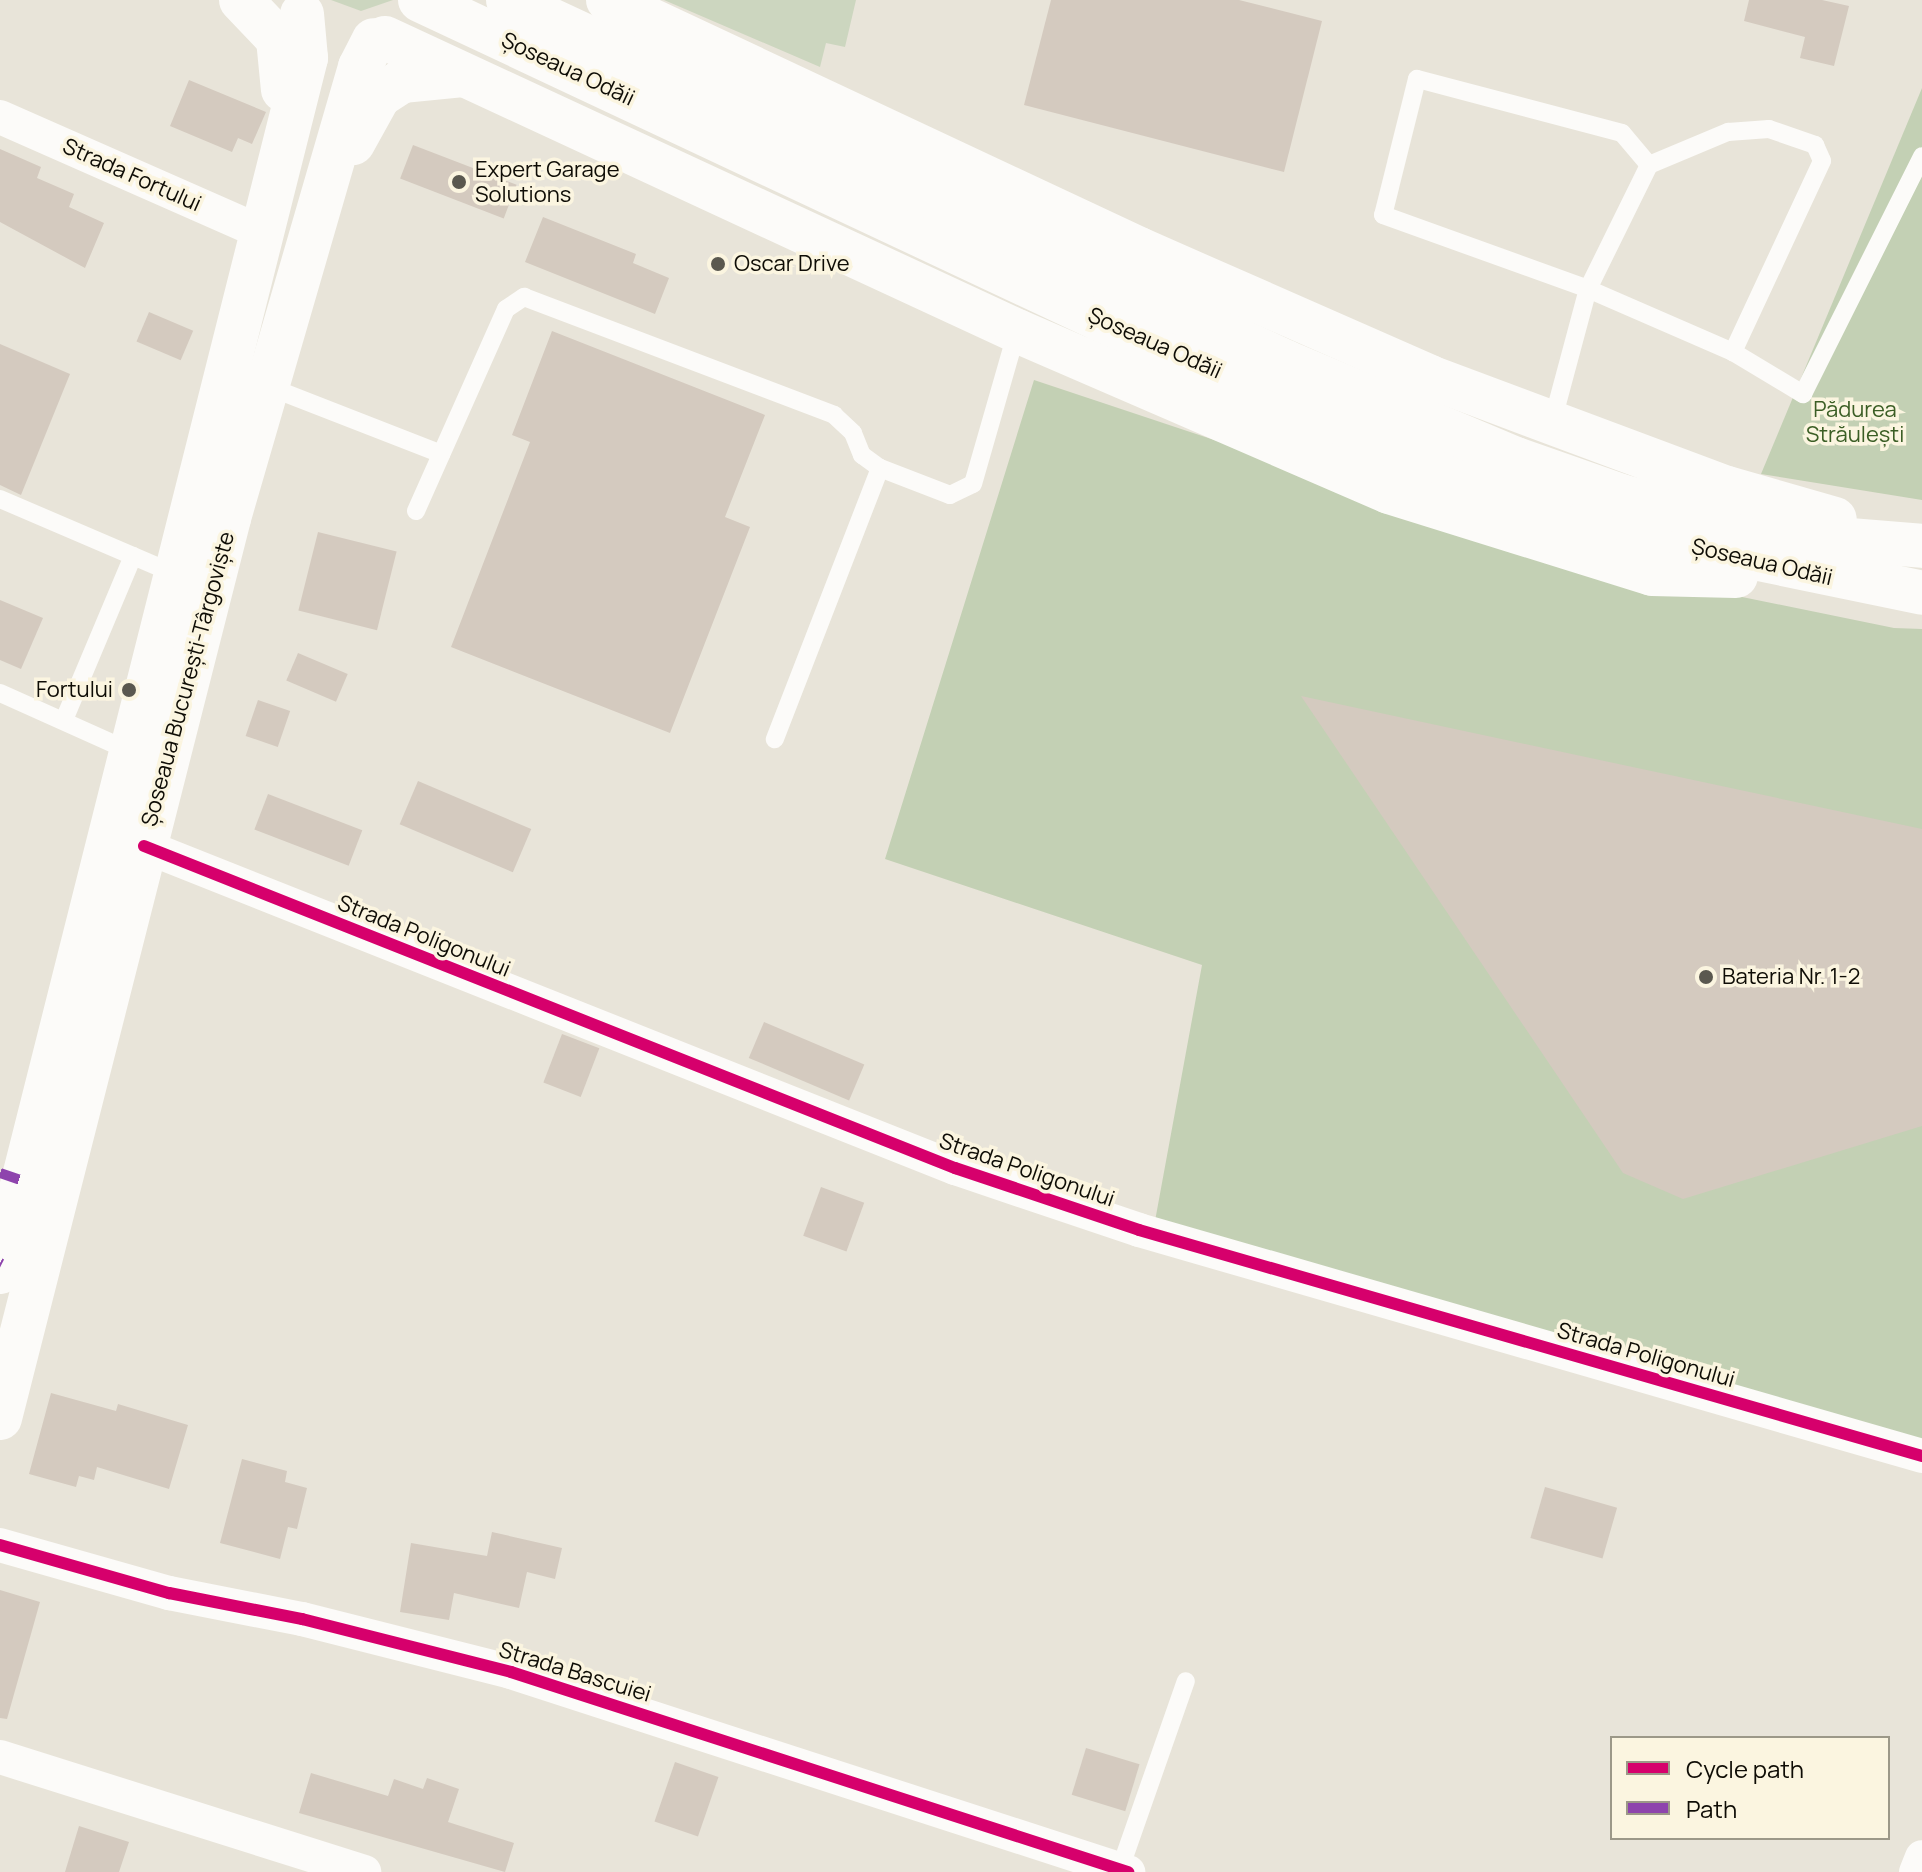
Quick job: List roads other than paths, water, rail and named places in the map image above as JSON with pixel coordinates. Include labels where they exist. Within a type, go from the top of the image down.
[{"type":"main road","points":[[241,0],[278,39],[284,81],[266,224]]},
{"type":"main road","name":"Șoseaua Odăii","points":[[420,0],[605,66],[1516,459],[1621,496],[1765,533],[1922,545]]},
{"type":"main road","points":[[379,39],[407,28],[434,0]]},
{"type":"main road","name":"Șoseaua Odăii","points":[[508,0],[605,66],[1099,319],[1433,466],[1585,523],[1842,580],[1922,593]]},
{"type":"main road","points":[[608,0],[1139,249],[1551,426],[1727,488],[1922,545]]},
{"type":"main road","points":[[296,7],[342,38],[379,39],[469,76],[1017,331],[1389,492],[1652,574],[1842,580]]},
{"type":"main road","name":"Șoseaua București-Târgoviște","points":[[1,1266],[12,1177],[132,752],[306,58],[296,7]]},
{"type":"main road","name":"Șoseaua București-Târgoviște","points":[[0,1418],[144,846],[267,386],[360,67],[379,39]]},
{"type":"main road","points":[[319,207],[379,96],[402,81],[469,76]]},
{"type":"street","name":"Strada Fortului","points":[[0,117],[266,224]]},
{"type":"street","name":"Strada Poligonului","points":[[144,846],[955,1168],[1155,1235],[1922,1456]]},
{"type":"street","name":"Strada Bascuiei","points":[[0,1545],[169,1593],[302,1619],[511,1672],[1124,1871]]},
{"type":"street","points":[[0,1757],[364,1872]]},
{"type":"street","points":[[1916,1872],[1922,1857]]},
{"type":"lane","points":[[1649,165],[1622,133],[1417,79],[1383,215],[1588,289],[1733,352],[1803,394],[1922,156]]},
{"type":"lane","points":[[1551,426],[1588,289],[1649,165],[1728,132],[1769,129],[1815,145],[1822,161],[1733,352]]},
{"type":"lane","points":[[416,511],[506,309],[524,297],[834,415],[853,433],[862,455],[880,468],[950,495],[973,484],[1017,331]]},
{"type":"lane","points":[[267,386],[441,454]]},
{"type":"lane","points":[[775,739],[880,468]]},
{"type":"lane","points":[[0,499],[177,575]]},
{"type":"lane","points":[[64,720],[133,556]]},
{"type":"lane","points":[[0,693],[132,752]]},
{"type":"lane","points":[[1124,1871],[1186,1681]]},
{"type":"place","name":"Expert Garage Solutions","points":[[459,182]]},
{"type":"place","name":"Oscar Drive","points":[[718,264]]},
{"type":"place","name":"Fortului","points":[[129,690]]},
{"type":"place","name":"Bateria Nr. 1-2","points":[[1706,977]]},
{"type":"park label","name":"Pădurea Străulești","points":[[1855,422]]}]
